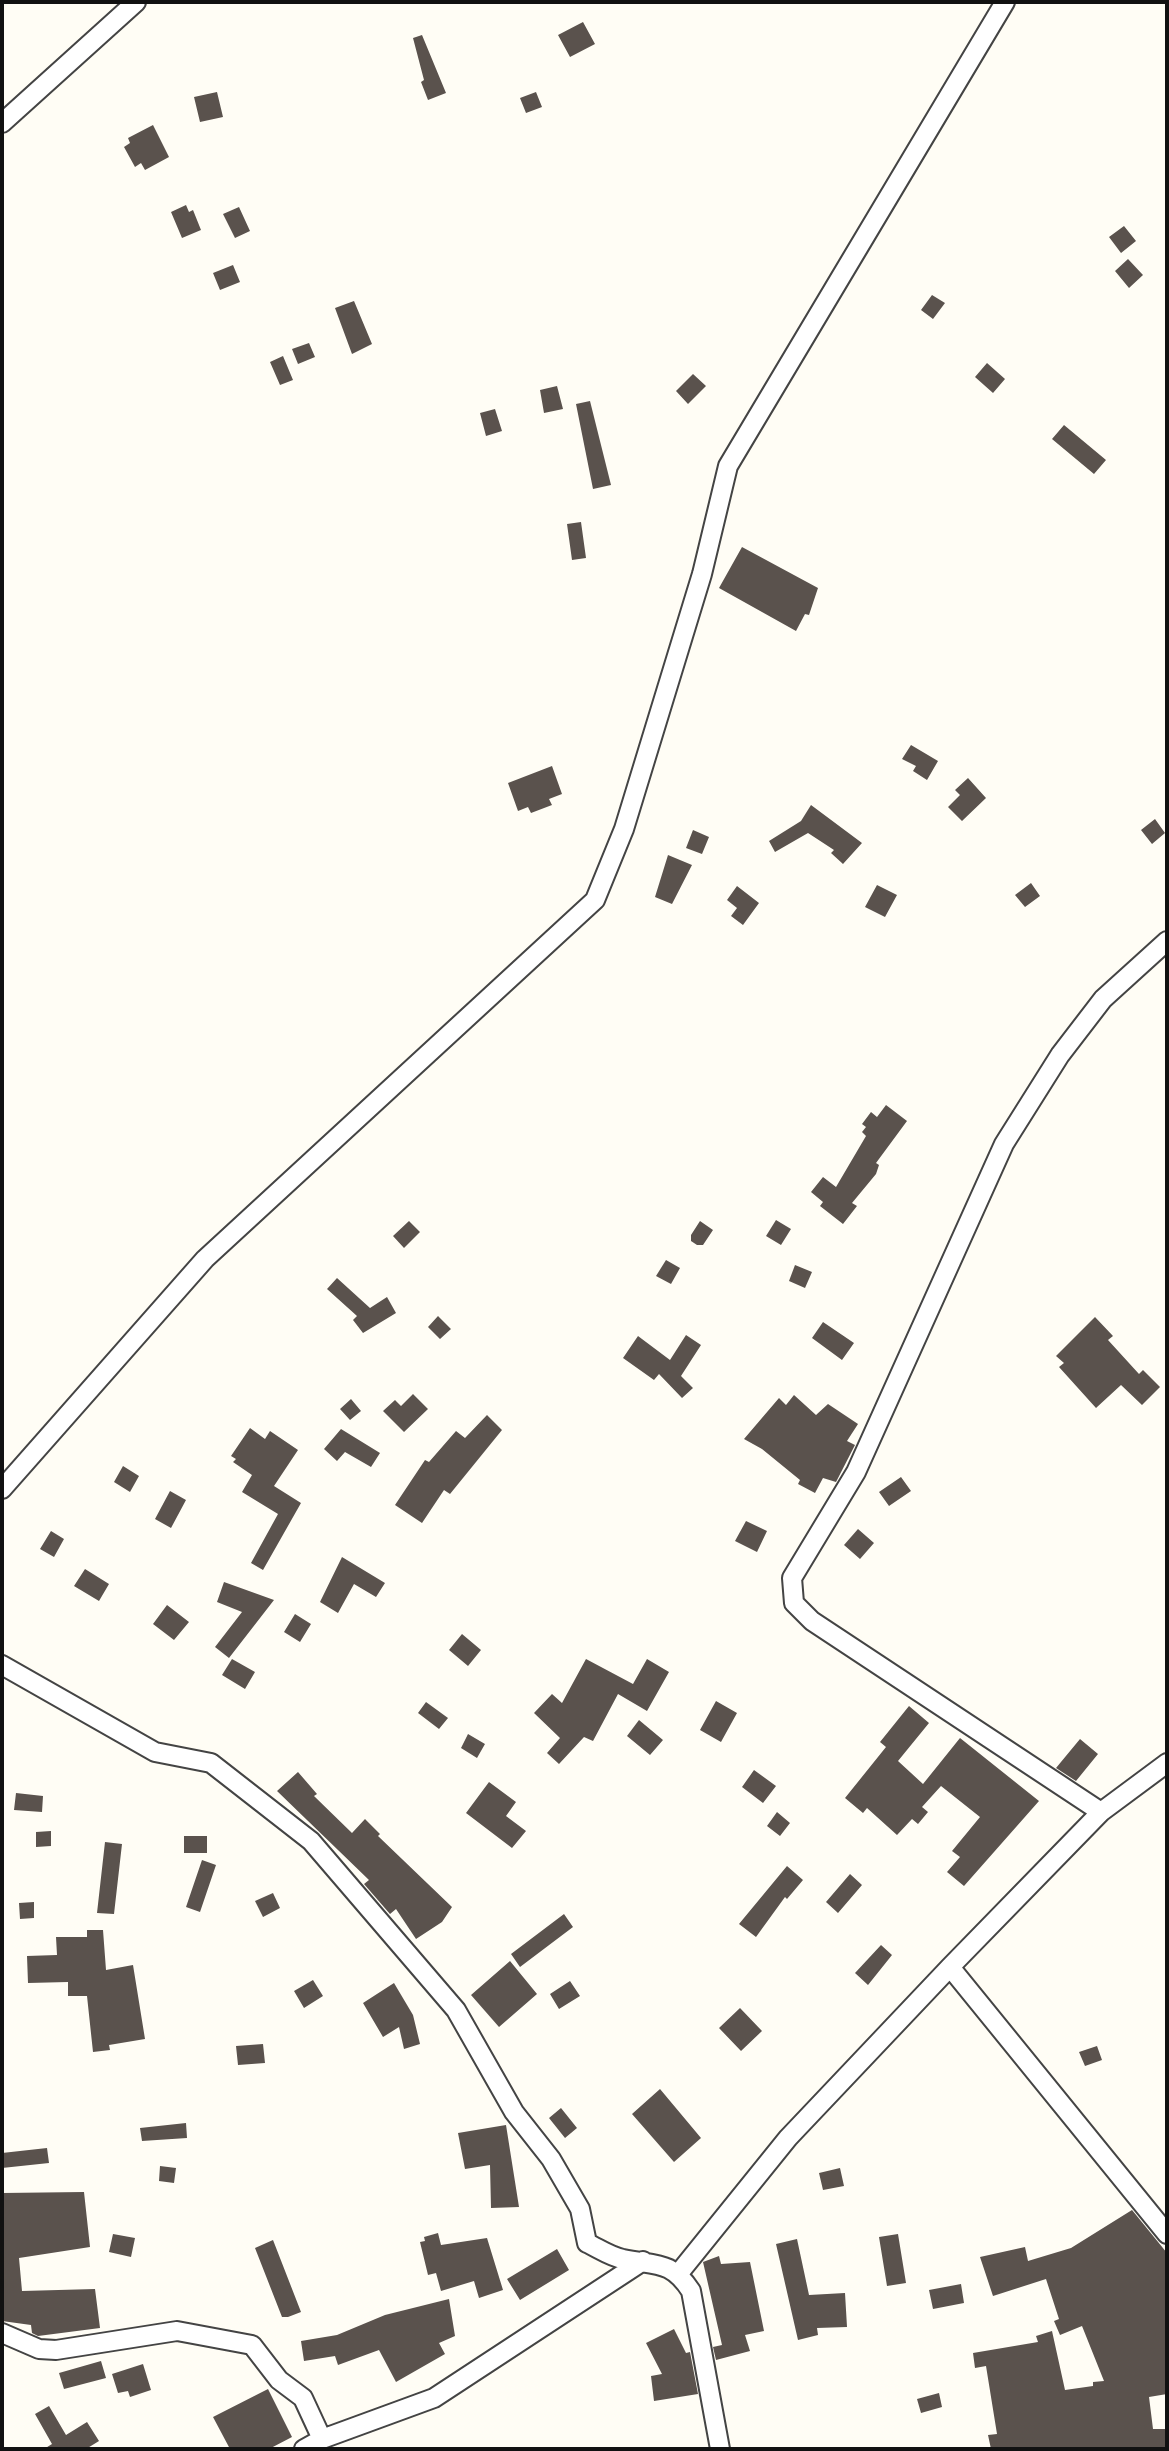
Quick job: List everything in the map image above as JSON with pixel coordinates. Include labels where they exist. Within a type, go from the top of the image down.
[{"type":"street","points":[[2,123],[136,2]]},
{"type":"street","points":[[2,1489],[205,1259],[595,900],[624,829],[702,574],[728,466],[1005,2]]},
{"type":"street","points":[[1101,1812],[812,1621],[794,1603],[790,1593],[798,1564],[856,1472],[1004,1144],[1060,1055],[1103,999],[1167,941]]},
{"type":"street","points":[[2,1665],[155,1752],[211,1763],[311,1841],[456,2010],[514,2112],[551,2159],[580,2209],[587,2243],[620,2259],[643,2261],[679,2273],[691,2291],[720,2449]]},
{"type":"street","points":[[679,2273],[788,2138],[950,1967],[1101,1812],[1167,1763]]},
{"type":"street","points":[[950,1967],[1167,2234]]},
{"type":"street","points":[[304,2449],[322,2439],[434,2398],[643,2261]]},
{"type":"street","points":[[2,2333],[39,2349],[56,2350],[177,2331],[252,2345],[279,2380],[303,2398],[322,2439]]},
{"type":"building","points":[[583,22],[595,44],[570,57],[558,35]]},
{"type":"building","points":[[422,35],[446,93],[428,100],[421,82],[424,80],[413,38]]},
{"type":"building","points":[[217,92],[223,117],[200,122],[194,97]]},
{"type":"building","points":[[536,92],[542,107],[526,113],[520,98]]},
{"type":"building","points":[[153,125],[169,157],[145,170],[141,163],[135,167],[124,147],[130,143],[128,138]]},
{"type":"building","points":[[186,205],[189,212],[193,210],[201,230],[182,238],[171,212]]},
{"type":"building","points":[[239,207],[250,231],[235,238],[223,214]]},
{"type":"building","points":[[1124,226],[1136,241],[1121,253],[1109,237]]},
{"type":"building","points":[[1128,259],[1143,275],[1129,288],[1115,271]]},
{"type":"building","points":[[233,265],[240,282],[220,290],[213,273]]},
{"type":"building","points":[[932,295],[945,303],[933,319],[921,310]]},
{"type":"building","points":[[354,301],[372,344],[352,354],[335,308]]},
{"type":"building","points":[[309,343],[315,357],[298,364],[292,349]]},
{"type":"building","points":[[283,356],[293,380],[280,385],[270,362]]},
{"type":"building","points":[[987,363],[1005,379],[993,393],[975,377]]},
{"type":"building","points":[[693,374],[706,386],[688,404],[676,391]]},
{"type":"building","points":[[557,386],[563,409],[544,413],[540,390]]},
{"type":"building","points":[[590,401],[611,485],[593,489],[576,404]]},
{"type":"building","points":[[495,409],[502,431],[486,436],[480,413]]},
{"type":"building","points":[[1064,425],[1106,460],[1094,474],[1052,439]]},
{"type":"building","points":[[581,522],[586,558],[572,560],[567,524]]},
{"type":"building","points":[[742,547],[818,588],[809,615],[805,614],[796,631],[719,588]]},
{"type":"building","points":[[911,745],[938,761],[927,780],[913,771],[916,766],[902,759]]},
{"type":"building","points":[[552,766],[562,794],[549,799],[552,805],[531,813],[528,807],[518,811],[508,783]]},
{"type":"building","points":[[968,778],[986,798],[962,821],[948,807],[960,795],[955,790]]},
{"type":"building","points":[[811,805],[862,843],[843,864],[831,853],[834,850],[808,833],[775,852],[769,841],[801,821]]},
{"type":"building","points":[[1155,819],[1165,833],[1152,844],[1141,830]]},
{"type":"building","points":[[693,830],[709,837],[702,854],[686,848]]},
{"type":"building","points":[[668,855],[692,865],[672,904],[655,897]]},
{"type":"building","points":[[1031,883],[1040,896],[1025,907],[1015,895]]},
{"type":"building","points":[[877,885],[897,895],[885,917],[865,907]]},
{"type":"building","points":[[737,886],[759,903],[743,925],[731,916],[737,908],[727,900]]},
{"type":"building","points":[[886,1105],[907,1121],[876,1163],[879,1165],[876,1174],[852,1203],[857,1206],[843,1224],[820,1206],[823,1202],[811,1192],[823,1177],[836,1187],[866,1136],[862,1132],[866,1127],[862,1124],[871,1112],[877,1117]]},
{"type":"building","points":[[776,1220],[791,1229],[781,1245],[766,1236]]},
{"type":"building","points":[[409,1221],[420,1232],[404,1248],[393,1236]]},
{"type":"building","points":[[700,1221],[713,1230],[703,1245],[697,1245],[691,1241],[691,1235]]},
{"type":"building","points":[[666,1260],[680,1268],[671,1284],[656,1276]]},
{"type":"building","points":[[795,1265],[812,1272],[805,1288],[789,1281]]},
{"type":"building","points":[[337,1278],[370,1308],[387,1297],[396,1313],[363,1333],[353,1320],[357,1316],[327,1289]]},
{"type":"building","points":[[438,1316],[451,1329],[440,1339],[428,1327]]},
{"type":"building","points":[[1095,1317],[1113,1336],[1108,1340],[1139,1374],[1143,1370],[1160,1387],[1142,1405],[1121,1385],[1096,1408],[1059,1367],[1064,1363],[1056,1356]]},
{"type":"building","points":[[823,1322],[854,1343],[842,1360],[812,1338]]},
{"type":"building","points":[[686,1335],[701,1345],[681,1376],[693,1388],[682,1398],[659,1374],[654,1380],[623,1358],[638,1336],[670,1360]]},
{"type":"building","points":[[413,1394],[428,1409],[404,1432],[383,1411],[395,1400],[401,1406]]},
{"type":"building","points":[[794,1395],[816,1415],[828,1404],[858,1424],[847,1441],[855,1445],[836,1482],[823,1478],[815,1493],[798,1484],[800,1480],[762,1449],[744,1439],[779,1398],[786,1405]]},
{"type":"building","points":[[351,1399],[361,1411],[350,1420],[340,1409]]},
{"type":"building","points":[[487,1415],[502,1430],[450,1494],[444,1490],[422,1523],[395,1505],[425,1460],[429,1462],[456,1431],[465,1438]]},
{"type":"building","points":[[250,1428],[265,1439],[270,1431],[298,1450],[274,1486],[301,1503],[263,1570],[251,1563],[278,1514],[242,1492],[252,1475],[233,1462],[236,1459],[231,1456]]},
{"type":"building","points":[[341,1429],[380,1453],[371,1467],[345,1452],[337,1461],[324,1449]]},
{"type":"building","points":[[123,1466],[139,1476],[130,1492],[114,1482]]},
{"type":"building","points":[[901,1477],[911,1491],[889,1506],[879,1492]]},
{"type":"building","points":[[170,1491],[186,1500],[171,1528],[155,1519]]},
{"type":"building","points":[[746,1521],[767,1531],[757,1552],[735,1541]]},
{"type":"building","points":[[858,1529],[874,1543],[860,1559],[844,1545]]},
{"type":"building","points":[[51,1531],[64,1539],[54,1557],[40,1549]]},
{"type":"building","points":[[342,1557],[385,1583],[376,1597],[354,1584],[338,1613],[320,1602]]},
{"type":"building","points":[[85,1569],[109,1584],[99,1601],[74,1586]]},
{"type":"building","points":[[224,1582],[274,1600],[229,1658],[215,1647],[242,1612],[217,1602]]},
{"type":"building","points":[[167,1605],[189,1622],[174,1640],[153,1624]]},
{"type":"building","points":[[295,1614],[311,1624],[300,1642],[284,1632]]},
{"type":"building","points":[[462,1634],[481,1650],[468,1666],[449,1650]]},
{"type":"building","points":[[232,1659],[255,1672],[245,1689],[222,1675]]},
{"type":"building","points":[[586,1659],[633,1684],[647,1659],[669,1672],[647,1711],[618,1694],[593,1741],[584,1737],[559,1764],[547,1753],[560,1738],[534,1713],[552,1694],[562,1703]]},
{"type":"building","points":[[716,1701],[737,1713],[721,1742],[700,1730]]},
{"type":"building","points":[[426,1702],[448,1718],[439,1729],[418,1713]]},
{"type":"building","points":[[909,1706],[929,1723],[898,1761],[923,1784],[960,1738],[1039,1801],[964,1886],[947,1872],[960,1857],[952,1851],[980,1817],[941,1786],[922,1807],[928,1812],[918,1824],[912,1819],[897,1835],[867,1808],[863,1813],[845,1798],[886,1747],[880,1742]]},
{"type":"building","points":[[639,1720],[663,1740],[650,1755],[627,1736]]},
{"type":"building","points":[[468,1734],[485,1744],[477,1758],[461,1748]]},
{"type":"building","points":[[1080,1739],[1098,1754],[1076,1781],[1056,1768]]},
{"type":"building","points":[[754,1770],[776,1786],[763,1803],[742,1787]]},
{"type":"building","points":[[298,1772],[317,1794],[314,1796],[352,1833],[365,1819],[380,1834],[378,1836],[452,1907],[442,1922],[416,1939],[396,1909],[390,1914],[364,1884],[369,1880],[277,1791]]},
{"type":"building","points":[[489,1782],[516,1802],[506,1816],[526,1831],[512,1848],[466,1813]]},
{"type":"building","points":[[16,1793],[43,1796],[42,1812],[14,1810]]},
{"type":"building","points":[[777,1812],[790,1823],[780,1836],[767,1826]]},
{"type":"building","points":[[51,1831],[51,1846],[36,1847],[36,1832]]},
{"type":"building","points":[[184,1836],[207,1836],[207,1853],[184,1853]]},
{"type":"building","points":[[105,1842],[122,1844],[114,1914],[97,1913]]},
{"type":"building","points":[[202,1860],[216,1865],[200,1912],[186,1907]]},
{"type":"building","points":[[787,1866],[803,1880],[787,1899],[785,1897],[756,1937],[739,1924]]},
{"type":"building","points":[[850,1874],[862,1885],[838,1913],[826,1902]]},
{"type":"building","points":[[273,1893],[280,1908],[263,1917],[255,1901]]},
{"type":"building","points":[[34,1902],[34,1918],[20,1919],[19,1903]]},
{"type":"building","points":[[564,1914],[573,1927],[520,1967],[511,1954]]},
{"type":"building","points":[[87,1930],[103,1930],[106,1970],[133,1965],[145,2039],[109,2045],[110,2050],[93,2052],[87,1996],[68,1996],[68,1982],[28,1983],[27,1956],[57,1955],[56,1937],[87,1937]]},
{"type":"building","points":[[881,1945],[892,1955],[868,1985],[855,1973]]},
{"type":"building","points":[[510,1961],[537,1994],[499,2027],[471,1995]]},
{"type":"building","points":[[313,1980],[323,1996],[304,2008],[294,1991]]},
{"type":"building","points":[[570,1981],[580,1996],[559,2009],[550,1994]]},
{"type":"building","points":[[394,1983],[413,2015],[420,2044],[404,2049],[399,2027],[383,2037],[363,2003]]},
{"type":"building","points":[[740,2008],[762,2031],[741,2051],[719,2028]]},
{"type":"building","points":[[263,2044],[265,2063],[238,2065],[236,2046]]},
{"type":"building","points":[[1097,2046],[1102,2060],[1085,2066],[1079,2052]]},
{"type":"building","points":[[660,2089],[701,2138],[674,2162],[632,2114]]},
{"type":"building","points":[[561,2108],[577,2128],[565,2138],[549,2118]]},
{"type":"building","points":[[186,2123],[187,2138],[142,2141],[140,2128]]},
{"type":"building","points":[[506,2125],[519,2207],[491,2208],[490,2165],[465,2169],[458,2133]]},
{"type":"building","points":[[47,2148],[49,2163],[2,2168],[2,2153]]},
{"type":"building","points":[[160,2166],[176,2168],[174,2183],[159,2181]]},
{"type":"building","points":[[840,2168],[844,2186],[823,2190],[819,2173]]},
{"type":"building","points":[[84,2192],[90,2247],[19,2258],[22,2291],[95,2289],[100,2328],[38,2336],[32,2333],[31,2325],[2,2321],[2,2193]]},
{"type":"building","points":[[1132,2210],[1167,2253],[1167,2394],[1149,2397],[1153,2429],[1167,2429],[1167,2449],[991,2449],[988,2435],[997,2434],[986,2366],[975,2368],[973,2353],[1038,2342],[1036,2336],[1052,2331],[1065,2390],[1104,2381],[1082,2326],[1060,2335],[1054,2321],[1059,2319],[1046,2279],[993,2296],[980,2257],[1025,2247],[1028,2261],[1071,2248]]},
{"type":"building","points":[[438,2233],[441,2245],[487,2238],[503,2290],[479,2298],[474,2281],[441,2291],[436,2273],[428,2275],[420,2242],[425,2241],[424,2237]]},
{"type":"building","points":[[113,2234],[135,2238],[131,2257],[109,2252]]},
{"type":"building","points":[[898,2234],[906,2283],[887,2286],[879,2237]]},
{"type":"building","points":[[797,2239],[809,2295],[845,2293],[847,2327],[817,2328],[818,2335],[798,2340],[776,2244]]},
{"type":"building","points":[[273,2240],[301,2312],[288,2317],[282,2317],[255,2248]]},
{"type":"building","points":[[557,2249],[569,2270],[520,2300],[507,2279]]},
{"type":"building","points":[[719,2256],[721,2264],[750,2262],[764,2331],[745,2335],[750,2351],[716,2360],[713,2347],[722,2345],[703,2262]]},
{"type":"building","points":[[961,2284],[964,2303],[933,2309],[929,2290]]},
{"type":"building","points":[[449,2299],[455,2336],[439,2343],[445,2354],[396,2382],[379,2350],[338,2365],[335,2356],[304,2361],[301,2341],[337,2335],[385,2315]]},
{"type":"building","points":[[674,2329],[686,2353],[690,2352],[698,2394],[654,2401],[651,2376],[662,2374],[646,2343]]},
{"type":"building","points":[[101,2361],[106,2378],[64,2389],[59,2373]]},
{"type":"building","points":[[143,2364],[151,2390],[130,2397],[128,2391],[118,2393],[112,2374]]},
{"type":"building","points":[[268,2389],[292,2437],[269,2449],[230,2449],[213,2417]]},
{"type":"building","points":[[939,2393],[942,2407],[921,2413],[917,2399]]},
{"type":"building","points":[[49,2406],[66,2435],[87,2422],[99,2441],[86,2449],[44,2449],[52,2444],[35,2414]]}]
